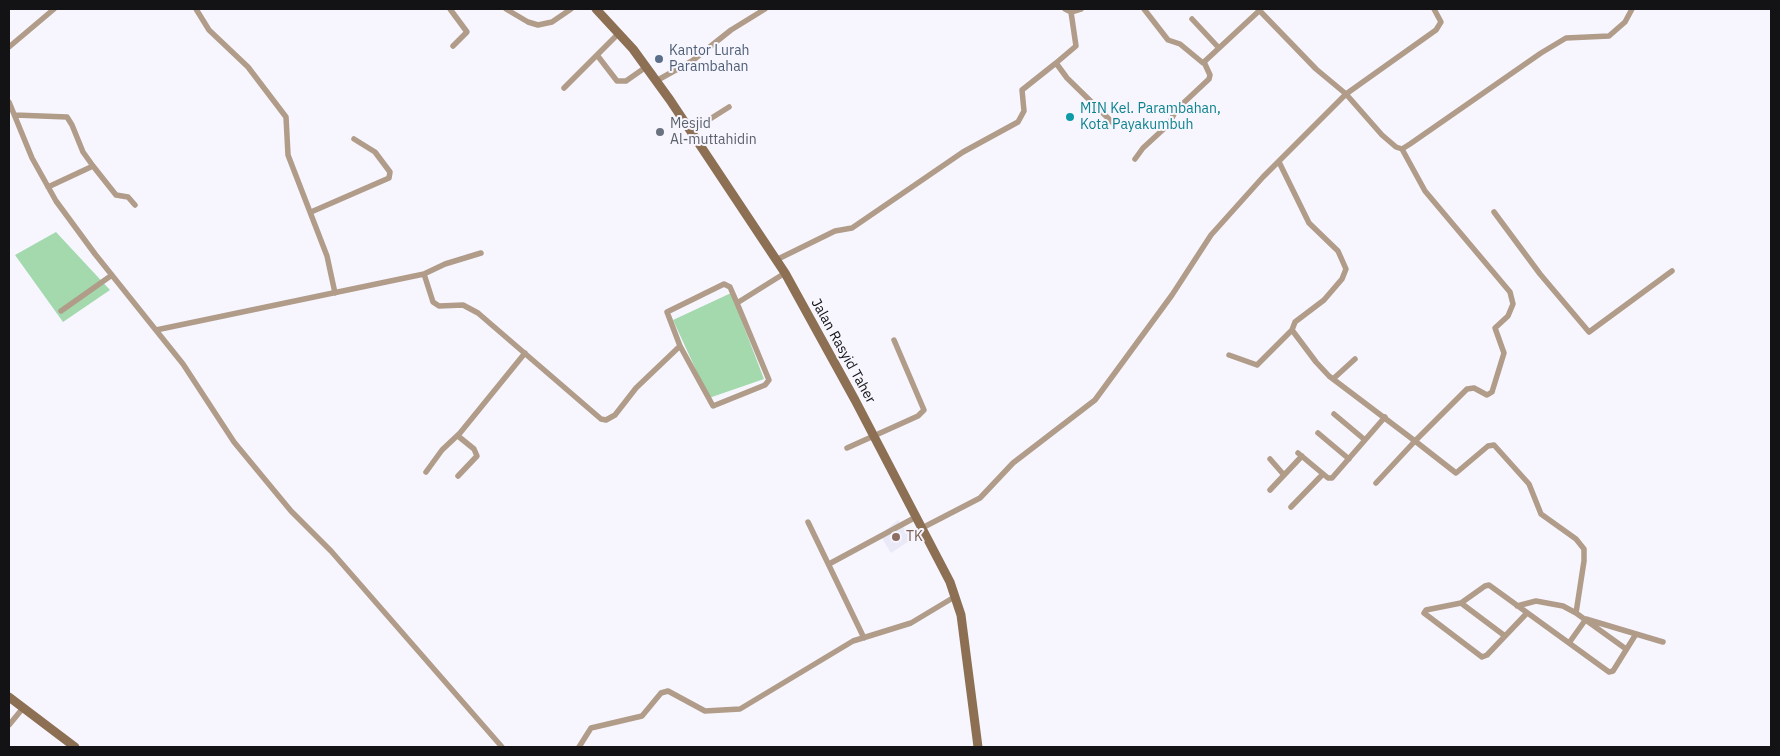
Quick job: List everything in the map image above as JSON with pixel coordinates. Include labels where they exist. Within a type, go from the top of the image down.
[{"type":"street","points":[[9,47],[54,9]]},
{"type":"street","points":[[196,9],[209,30],[248,67],[286,117],[288,155],[327,256],[335,293]]},
{"type":"street","points":[[450,9],[467,32],[453,46]]},
{"type":"street","points":[[506,9],[528,22],[538,25],[552,22],[571,9]]},
{"type":"street","name":"Jalan Rasyid Taher","points":[[596,9],[619,33],[646,67],[691,131],[776,260],[922,528],[956,596],[961,615],[978,747]]},
{"type":"street","points":[[656,81],[692,61],[731,30],[765,9]]},
{"type":"street","points":[[1065,9],[1071,12],[1081,9]]},
{"type":"street","points":[[1135,159],[1143,148],[1170,124],[1176,110],[1210,76],[1203,62],[1180,44],[1168,40],[1144,9]]},
{"type":"street","points":[[1203,62],[1259,9],[1316,69],[1346,94],[1382,135],[1396,147],[1402,149],[1425,191],[1506,287],[1512,298],[1512,311],[1495,328],[1504,353],[1492,392],[1487,395],[1474,388],[1467,389],[1415,441],[1376,484]]},
{"type":"street","points":[[922,528],[980,498],[1013,463],[1095,400],[1167,302],[1211,235],[1346,94],[1436,30],[1441,22],[1434,9]]},
{"type":"street","points":[[1402,149],[1540,53],[1566,38],[1609,36],[1625,22],[1632,9]]},
{"type":"street","points":[[776,260],[835,231],[852,228],[963,152],[1018,122],[1024,111],[1022,90],[1076,46],[1071,12]]},
{"type":"street","points":[[1192,19],[1218,47]]},
{"type":"street","points":[[564,88],[619,33]]},
{"type":"street","points":[[596,56],[617,81],[626,81],[646,67]]},
{"type":"street","points":[[1056,63],[1067,78],[1114,124]]},
{"type":"street","points":[[9,102],[25,143],[48,187],[72,225],[156,330],[207,399],[234,442],[291,511],[331,551],[502,747]]},
{"type":"street","points":[[691,131],[729,106]]},
{"type":"street","points":[[15,114],[66,117],[72,125],[83,152],[93,166],[116,195],[128,197],[135,205]]},
{"type":"street","points":[[311,212],[389,178],[390,172],[375,152],[354,139]]},
{"type":"street","points":[[1230,355],[1257,365],[1292,330],[1294,322],[1324,300],[1342,279],[1346,269],[1338,251],[1309,223],[1279,162]]},
{"type":"street","points":[[48,187],[93,166]]},
{"type":"street","points":[[1494,212],[1540,274],[1589,332],[1672,271]]},
{"type":"street","points":[[156,330],[424,274],[444,264],[481,254]]},
{"type":"street","points":[[737,303],[784,273]]},
{"type":"street","points":[[424,274],[433,302],[439,306],[463,306],[474,309],[597,416],[606,420],[616,414],[636,388],[680,346]]},
{"type":"street","points":[[60,311],[112,275]]},
{"type":"street","points":[[724,284],[730,287],[737,303],[770,377],[767,384],[713,406],[680,346],[667,315],[670,310],[724,284]]},
{"type":"street","points":[[1292,330],[1316,362],[1334,379],[1455,472],[1489,445],[1498,449],[1529,484],[1542,514],[1576,539],[1584,550],[1576,613]]},
{"type":"street","points":[[847,448],[918,416],[924,410],[894,340]]},
{"type":"street","points":[[426,472],[442,450],[458,436],[525,353]]},
{"type":"street","points":[[1334,379],[1355,359]]},
{"type":"street","points":[[1334,414],[1365,440]]},
{"type":"street","points":[[1270,490],[1300,454],[1323,474],[1332,478],[1385,417]]},
{"type":"street","points":[[1318,433],[1349,459]]},
{"type":"street","points":[[458,436],[474,450],[477,456],[458,476]]},
{"type":"street","points":[[1270,459],[1284,475]]},
{"type":"street","points":[[1291,507],[1323,474]]},
{"type":"street","points":[[829,564],[916,517]]},
{"type":"street","points":[[808,522],[864,638]]},
{"type":"street","points":[[1526,613],[1487,656],[1482,657],[1424,613],[1426,610],[1461,603],[1487,585],[1569,643],[1608,672],[1613,670],[1636,634]]},
{"type":"street","points":[[578,747],[592,728],[642,716],[660,694],[668,690],[705,711],[740,709],[853,641],[911,623],[956,596]]},
{"type":"street","points":[[1517,606],[1541,602],[1563,606],[1576,613],[1626,649]]},
{"type":"street","points":[[1461,603],[1504,636]]},
{"type":"street","points":[[1569,643],[1586,620]]},
{"type":"street","points":[[1586,620],[1662,642]]},
{"type":"street","points":[[9,696],[74,747]]},
{"type":"street","points":[[9,725],[23,708]]},
{"type":"shaded area","name":"TK","points":[[898,520],[912,539],[891,553],[880,535]]},
{"type":"green space","points":[[56,232],[110,290],[63,322],[15,255]]},
{"type":"green space","points":[[731,293],[764,379],[709,398],[673,320]]},
{"type":"place","name":"Kantor Lurah Parambahan","points":[[659,59]]},
{"type":"place","name":"MIN Kel. Parambahan, Kota Payakumbuh","points":[[1070,117]]},
{"type":"place","name":"Mesjid Al-muttahidin","points":[[660,132]]},
{"type":"place","name":"TK","points":[[896,537]]}]
